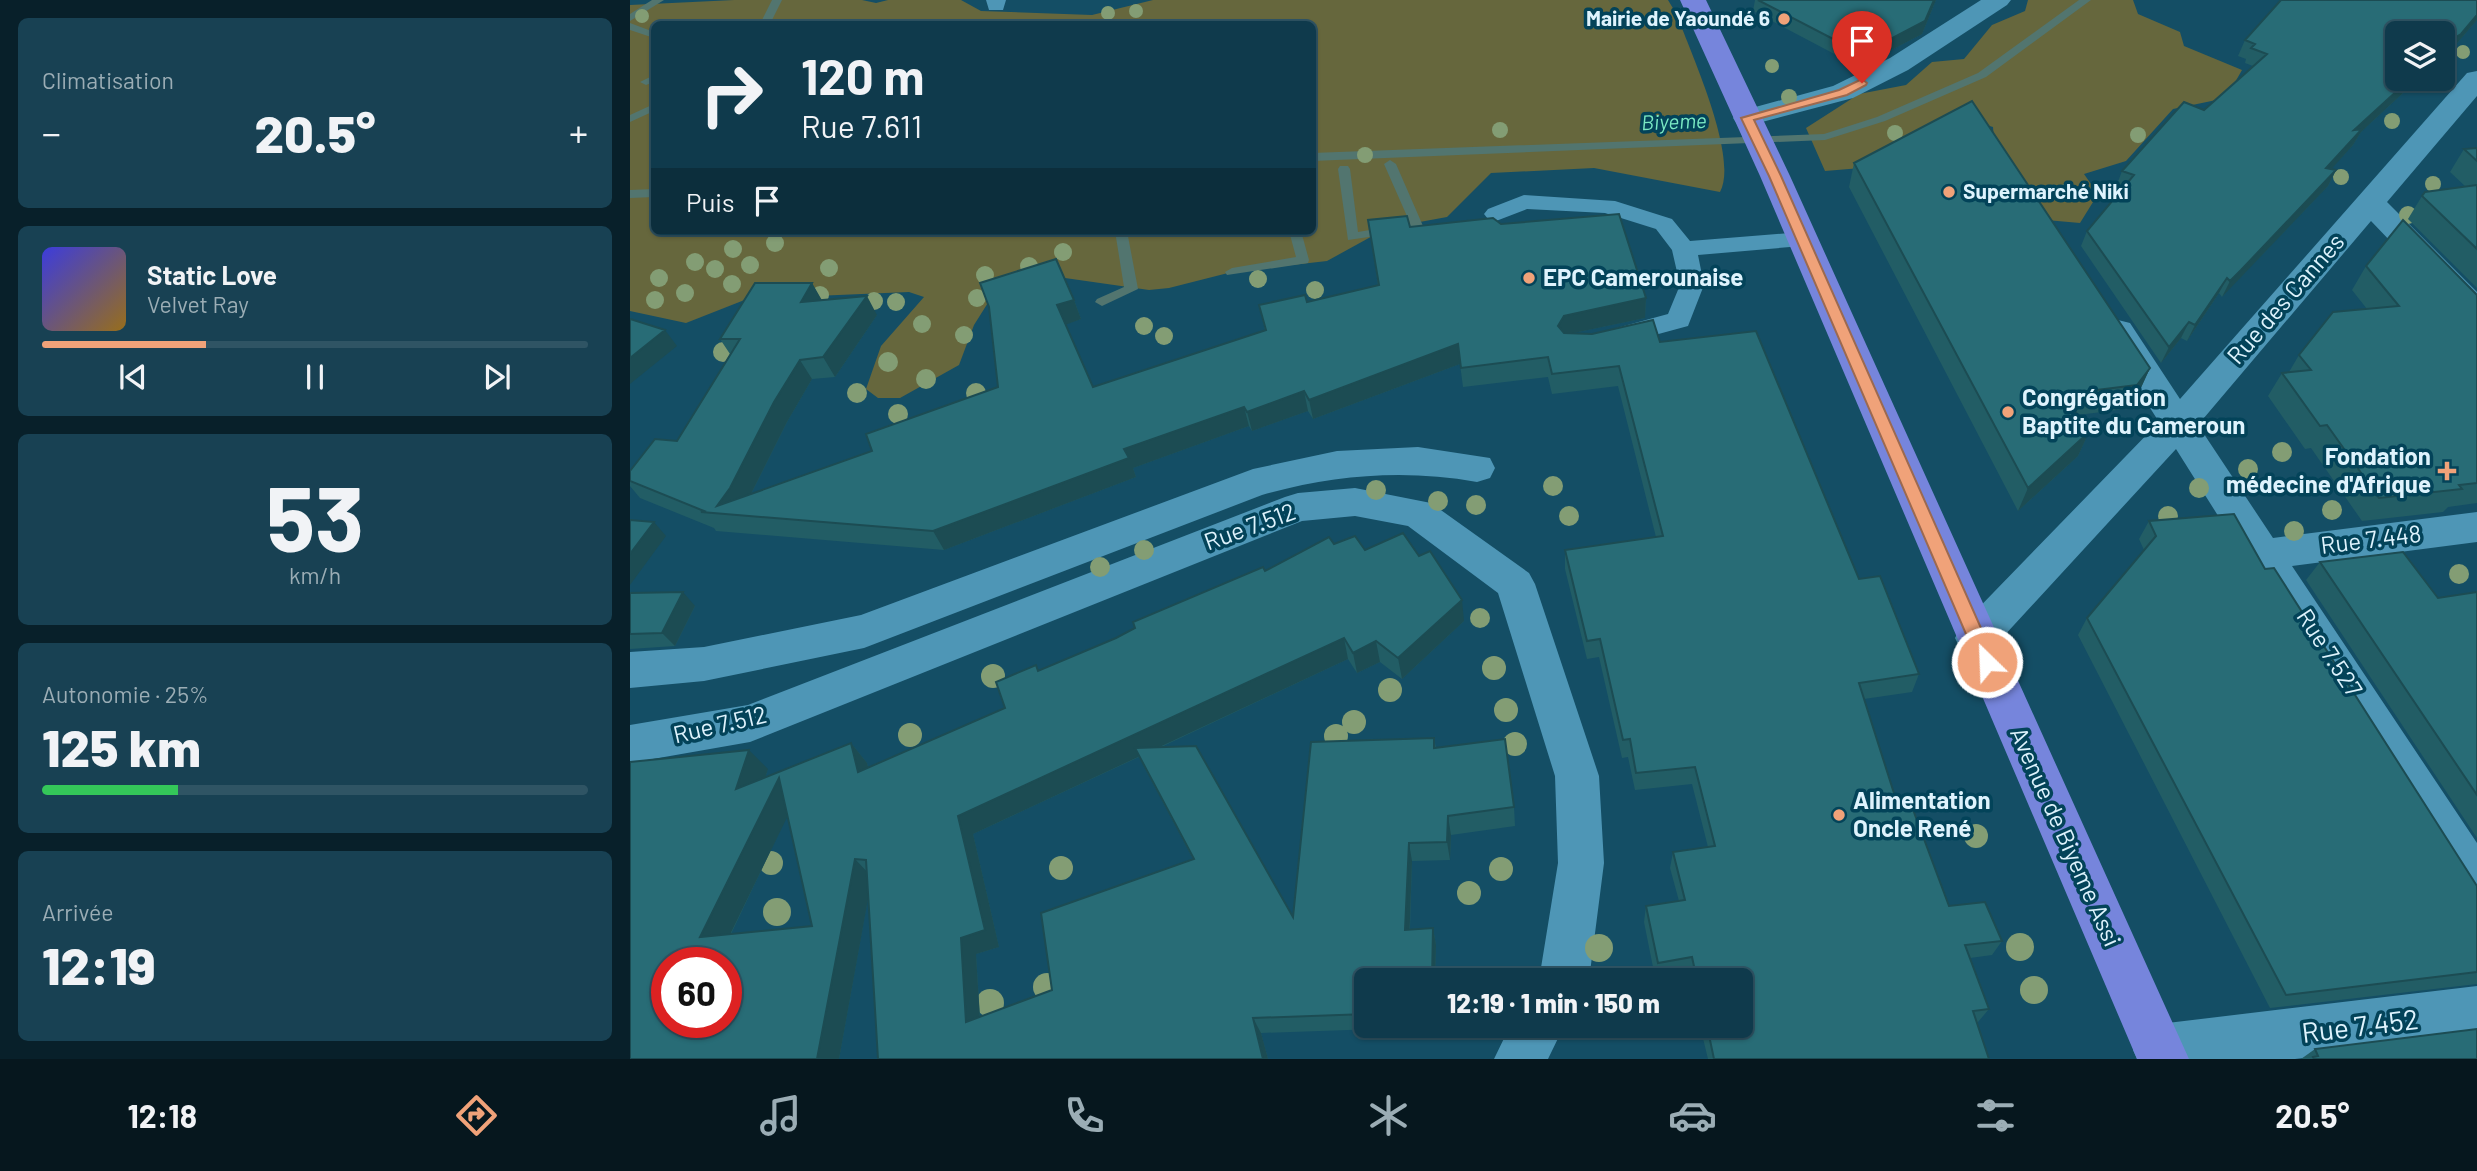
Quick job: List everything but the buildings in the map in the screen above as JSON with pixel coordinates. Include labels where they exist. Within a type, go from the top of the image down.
[{"type":"main road","name":"Avenue de Biyeme Assi","points":[[1693,0],[1775,176],[2161,1055]]},
{"type":"street","points":[[1751,126],[1843,92],[1899,64],[1998,0]]},
{"type":"street","name":"Rue des Cannes","points":[[1976,638],[2180,422],[2477,79]]},
{"type":"street","points":[[2370,203],[2477,311]]},
{"type":"street","name":"Rue 7.527","points":[[2102,307],[2180,422],[2477,884]]},
{"type":"street","name":"Rue 7.512","points":[[630,670],[704,664],[864,631],[1252,483],[1302,470],[1388,458],[1441,461],[1477,468]]},
{"type":"street","name":"Rue 7.512","points":[[630,744],[750,723],[1298,508],[1355,502],[1418,513],[1515,584],[1577,776],[1581,863],[1568,968]]},
{"type":"street","name":"Rue 7.448","points":[[2265,554],[2477,527]]},
{"type":"street","name":"Rue 7.452","points":[[2161,1055],[2477,1011]]},
{"type":"street","points":[[1520,1059],[1531,1038]]},
{"type":"lane","points":[[1496,214],[1524,202],[1607,206],[1664,224],[1684,249],[1692,285],[1679,320],[1627,335],[1600,339]]},
{"type":"lane","points":[[1684,249],[1802,239]]},
{"type":"green space","points":[[734,0],[862,0],[876,3],[888,0],[961,0],[981,11],[1092,15],[1153,0],[1668,0],[1677,15],[1702,79],[1723,155],[1724,176],[1720,192],[1594,168],[1491,173],[1447,217],[1387,228],[1327,261],[1232,272],[1169,288],[1149,290],[1058,277],[991,298],[974,325],[959,365],[900,398],[878,398],[866,389],[881,346],[924,297],[909,292],[747,299],[686,323],[630,311],[630,5]]},
{"type":"green space","points":[[2028,0],[2133,0],[2138,14],[2180,32],[2184,46],[2242,70],[2226,98],[2173,109],[2126,161],[2084,174],[2098,194],[2080,223],[2046,220],[1996,167],[1993,127],[1962,118],[1861,168],[1825,171],[1806,128],[1859,94],[1906,85],[1932,62],[1964,59],[1992,25],[2025,11]]},
{"type":"waterway","points":[[630,18],[659,0]]},
{"type":"waterway","points":[[767,20],[777,0]]},
{"type":"waterway","name":"Biyeme","points":[[1316,157],[1825,137],[1881,119],[1982,75],[2086,0]]},
{"type":"waterway","points":[[630,26],[651,34]]},
{"type":"waterway","points":[[646,82],[651,80]]},
{"type":"waterway","points":[[630,119],[651,108]]},
{"type":"waterway","points":[[1344,169],[1352,237],[1417,226],[1390,164]]},
{"type":"waterway","name":"Biyeme","points":[[630,194],[651,193]]},
{"type":"waterway","points":[[1102,302],[1131,289],[1122,235]]},
{"type":"waterway","points":[[1232,272],[1303,260],[1296,235]]},
{"type":"place","name":"Mairie de Yaoundé 6","points":[[1784,19]]},
{"type":"place","name":"Supermarché Niki","points":[[1949,192]]},
{"type":"place","name":"EPC Camerounaise","points":[[1529,278]]},
{"type":"place","name":"Congrégation Baptite du Cameroun","points":[[2008,412]]},
{"type":"place","name":"Fondation médecine d'Afrique","points":[[2447,471]]},
{"type":"place","name":"Alimentation Oncle René","points":[[1839,815]]},
{"type":"route","points":[[1862,83],[1843,92],[1747,118],[1775,176],[1987,662]]}]
